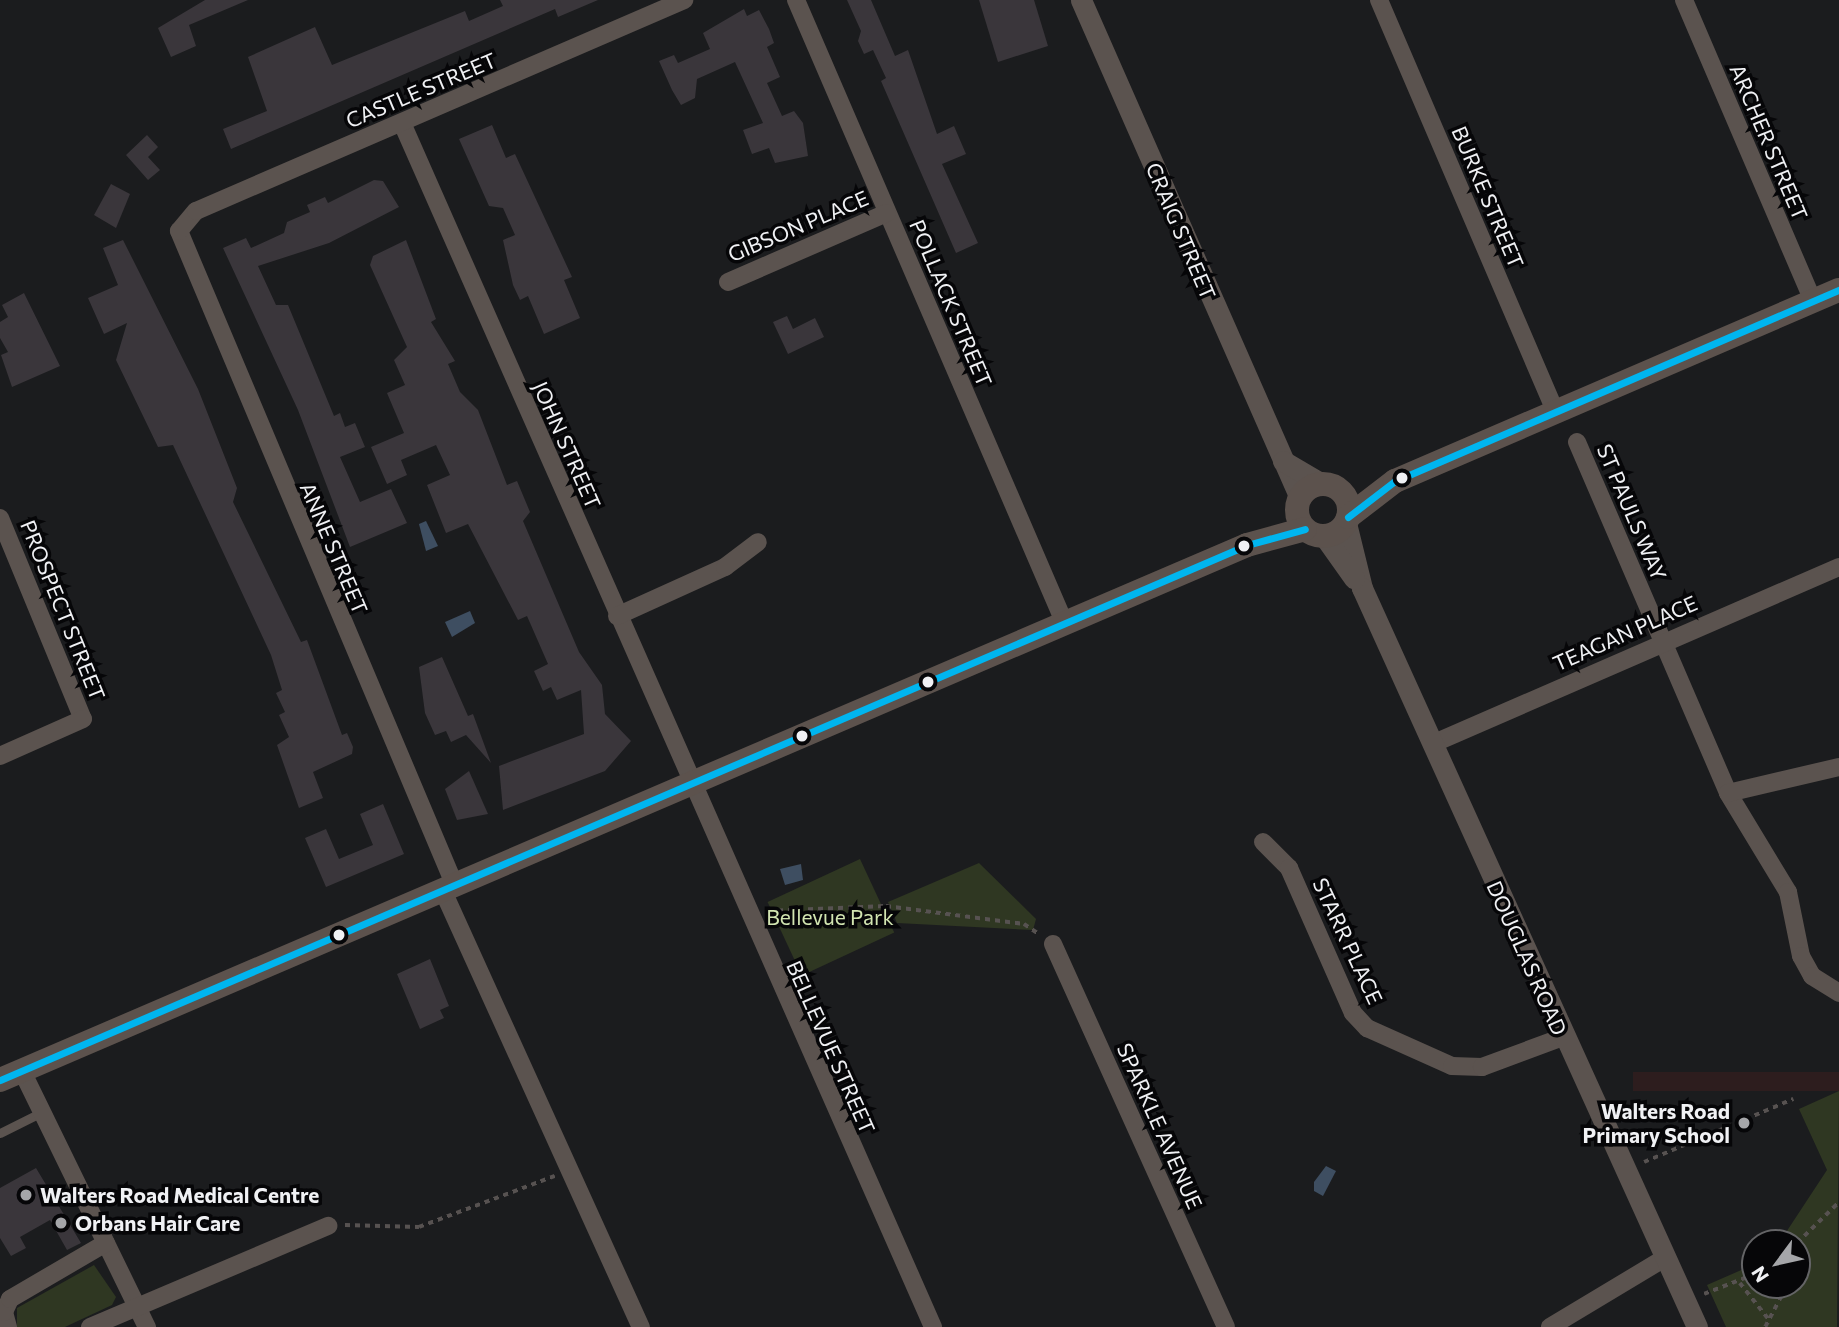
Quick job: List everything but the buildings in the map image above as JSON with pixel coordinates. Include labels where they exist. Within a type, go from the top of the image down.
[{"type":"main road","points":[[11,1077],[1248,545],[1315,533],[1347,520],[1395,481],[1839,290]]},
{"type":"main road","points":[[1248,545],[1298,502],[1329,486],[1395,481]]},
{"type":"main road","points":[[1329,486],[1347,500],[1347,520]]},
{"type":"main road","points":[[1298,502],[1315,533]]},
{"type":"street","name":"CASTLE STREET","points":[[180,226],[196,211],[684,0]]},
{"type":"street","name":"POLLACK STREET","points":[[796,0],[1065,624]]},
{"type":"street","name":"CRAIG STREET","points":[[1082,0],[1283,461],[1298,502]]},
{"type":"street","name":"BURKE STREET","points":[[1379,0],[1556,412]]},
{"type":"street","name":"ARCHER STREET","points":[[1684,0],[1813,301]]},
{"type":"street","name":"JOHN STREET","points":[[402,123],[688,785]]},
{"type":"street","name":"GIBSON PLACE","points":[[728,282],[887,213]]},
{"type":"street","name":"ANNE STREET","points":[[180,226],[180,247],[449,889]]},
{"type":"street","name":"ST PAULS WAY","points":[[1577,442],[1728,793],[1788,892],[1801,956],[1818,981],[1839,993]]},
{"type":"street","points":[[1283,461],[1329,486]]},
{"type":"street","name":"PROSPECT STREET","points":[[0,518],[83,719],[0,756]]},
{"type":"street","name":"DOUGLAS ROAD","points":[[1347,520],[1362,588],[1563,1037],[1697,1327]]},
{"type":"street","name":"DOUGLAS ROAD","points":[[1315,533],[1362,588]]},
{"type":"street","points":[[617,616],[725,567],[758,542]]},
{"type":"street","name":"TEAGAN PLACE","points":[[1432,744],[1662,641],[1839,567]]},
{"type":"street","points":[[1728,793],[1839,767]]},
{"type":"street","name":"BELLEVUE STREET","points":[[688,785],[933,1327]]},
{"type":"street","name":"STARR PLACE","points":[[1263,842],[1289,868],[1353,1013],[1367,1028],[1452,1066],[1482,1067],[1563,1037]]},
{"type":"street","points":[[449,889],[641,1327]]},
{"type":"street","name":"SPARKLE AVENUE","points":[[1053,944],[1226,1327]]},
{"type":"street","points":[[11,1077],[42,1112],[147,1327]]},
{"type":"street","points":[[90,1327],[328,1226]]},
{"type":"street","points":[[8,1327],[4,1312],[10,1299],[106,1243]]},
{"type":"street","points":[[1550,1327],[1665,1258]]},
{"type":"lane","points":[[0,1133],[42,1112]]},
{"type":"path","points":[[745,912],[886,906],[1024,924],[1053,944]]},
{"type":"path","points":[[1643,1162],[1793,1099]]},
{"type":"path","points":[[328,1226],[419,1227],[570,1170]]},
{"type":"path","points":[[1810,1229],[1839,1202]]},
{"type":"path","points":[[1704,1294],[1740,1283],[1770,1321]]},
{"type":"path","points":[[1765,1327],[1780,1299]]},
{"type":"shaded area","points":[[1633,1072],[1839,1072],[1839,1091],[1633,1091]]},
{"type":"green space","name":"Bellevue Park","points":[[860,859],[894,932],[802,976],[768,902]]},
{"type":"green space","points":[[979,863],[1036,919],[1033,930],[897,923],[888,902]]},
{"type":"green space","points":[[1839,1091],[1837,1327],[1726,1327],[1707,1285],[1741,1270],[1741,1299],[1811,1299],[1811,1229],[1788,1229],[1827,1170],[1799,1109]]},
{"type":"green space","points":[[94,1265],[116,1297],[112,1305],[65,1327],[17,1327],[17,1308]]},
{"type":"water","points":[[426,521],[438,546],[426,551],[419,524]]},
{"type":"water","points":[[470,611],[475,623],[452,637],[445,622]]},
{"type":"water","points":[[801,864],[803,880],[785,885],[780,869]]},
{"type":"water","points":[[1326,1166],[1336,1171],[1323,1196],[1314,1191],[1314,1182]]},
{"type":"transit line","points":[[1348,517],[1395,481],[1839,290]]},
{"type":"transit line","points":[[0,1080],[1247,545],[1305,529]]},
{"type":"place","name":"Walters Road Primary School","points":[[1744,1123]]},
{"type":"place","name":"Walters Road Medical Centre","points":[[26,1195]]},
{"type":"place","name":"Orbans Hair Care","points":[[61,1223]]}]
